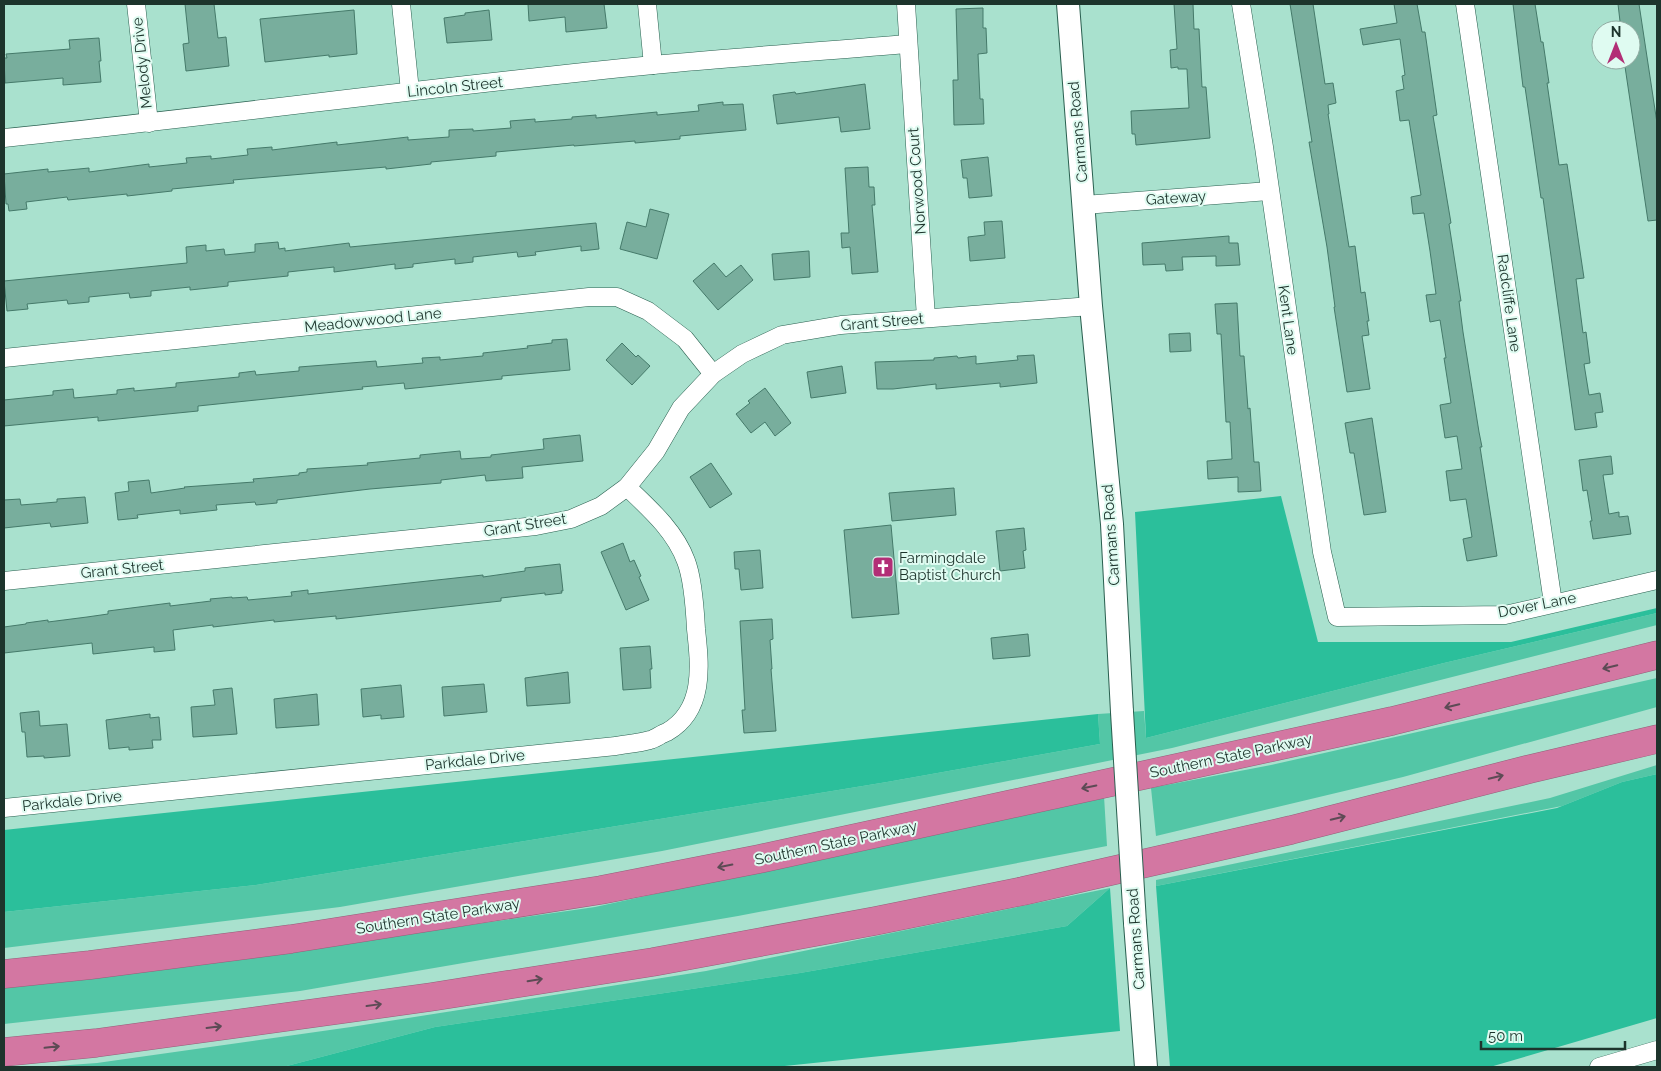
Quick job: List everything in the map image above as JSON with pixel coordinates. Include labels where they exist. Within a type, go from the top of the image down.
[{"type":"highway","name":"Southern State Parkway","points":[[4,974],[291,939],[591,892],[759,859],[1382,723],[1657,655]]},
{"type":"highway","points":[[4,1052],[106,1042],[431,997],[653,962],[875,921],[1023,891],[1291,830],[1520,771],[1657,739]]},
{"type":"street","name":"Melody Drive","points":[[136,4],[149,123]]},
{"type":"street","points":[[401,4],[410,91]]},
{"type":"street","points":[[647,4],[652,65]]},
{"type":"street","name":"Norwood Court","points":[[906,4],[926,318]]},
{"type":"street","name":"Carmans Road","points":[[1068,4],[1091,306],[1112,524],[1135,922],[1146,1067]]},
{"type":"street","name":"Kent Lane","points":[[1241,4],[1264,146],[1322,552],[1336,617],[1354,617]]},
{"type":"street","name":"Radcliffe Lane","points":[[1464,4],[1553,603]]},
{"type":"street","name":"Lincoln Street","points":[[4,138],[652,65],[908,44]]},
{"type":"street","name":"Gateway","points":[[1084,205],[1269,191]]},
{"type":"street","name":"Meadowwood Lane","points":[[4,358],[589,297],[617,297],[648,311],[685,338],[713,374]]},
{"type":"street","name":"Grant Street","points":[[4,581],[536,526],[571,519],[601,506],[627,487],[656,451],[681,408],[713,374],[742,354],[782,335],[841,325],[1091,306]]},
{"type":"street","name":"Parkdale Drive","points":[[4,808],[616,746],[651,740],[676,726],[690,709],[698,688],[699,658],[694,600],[686,562],[670,532],[651,509],[627,487]]},
{"type":"street","name":"Dover Lane","points":[[1354,617],[1505,614],[1657,580]]},
{"type":"street","points":[[1599,1067],[1657,1050]]},
{"type":"green space","points":[[1281,496],[1318,642],[1511,642],[1657,608],[1657,613],[1444,663],[1146,738],[1135,512]]},
{"type":"green space","points":[[1657,613],[1657,625],[1172,748],[662,851],[340,907],[4,948],[4,912],[256,885],[887,782],[1100,744],[1098,714],[1144,711],[1146,738],[1444,663]]},
{"type":"green space","points":[[1657,678],[1657,707],[1403,777],[1156,836],[1151,788],[1271,765]]},
{"type":"green space","points":[[1098,714],[1100,744],[887,782],[256,885],[4,912],[4,830]]},
{"type":"green space","points":[[1657,765],[1657,774],[1622,782],[1562,806],[1156,886],[1156,880],[1550,798]]},
{"type":"green space","points":[[1657,774],[1657,1018],[1490,1067],[1170,1067],[1156,886],[1557,808],[1622,782]]},
{"type":"green space","points":[[1104,796],[1107,846],[738,916],[300,991],[4,1024],[4,983],[261,955],[595,907]]},
{"type":"green space","points":[[1110,888],[1067,926],[800,973],[435,1027],[283,1067],[42,1067],[97,1063],[351,1027],[706,971]]},
{"type":"green space","points":[[1110,888],[1120,1031],[775,1067],[283,1067],[435,1027],[800,973],[1067,926]]},
{"type":"building","points":[[185,4],[214,4],[218,38],[226,37],[229,66],[186,71],[183,44],[189,43]]},
{"type":"building","points":[[528,4],[604,4],[607,28],[566,32],[565,17],[529,21]]},
{"type":"building","points":[[1174,4],[1193,4],[1194,29],[1199,29],[1202,87],[1206,87],[1210,138],[1136,145],[1135,134],[1132,134],[1131,111],[1189,108],[1187,69],[1171,68],[1170,50],[1177,49]]},
{"type":"building","points":[[1290,4],[1313,4],[1325,84],[1333,83],[1336,103],[1328,105],[1328,114],[1349,247],[1355,246],[1361,293],[1365,292],[1369,335],[1362,336],[1370,389],[1347,392],[1327,247],[1309,142],[1312,142]]},
{"type":"building","points":[[1394,4],[1417,4],[1422,32],[1425,32],[1437,115],[1433,116],[1451,223],[1449,224],[1461,301],[1459,301],[1463,332],[1482,447],[1480,447],[1497,556],[1467,561],[1463,539],[1472,537],[1466,499],[1450,501],[1446,471],[1462,469],[1457,436],[1445,438],[1440,405],[1451,403],[1440,320],[1430,322],[1426,295],[1436,294],[1430,251],[1424,213],[1413,214],[1411,197],[1421,195],[1409,120],[1400,121],[1396,91],[1404,89],[1402,76],[1405,75],[1400,39],[1363,45],[1360,29],[1397,23]]},
{"type":"building","points":[[1513,4],[1535,4],[1541,42],[1543,42],[1559,165],[1567,164],[1584,278],[1576,279],[1583,333],[1586,332],[1590,363],[1584,364],[1589,395],[1600,393],[1603,412],[1595,413],[1597,427],[1575,430],[1543,198],[1541,198],[1525,87],[1523,87]]},
{"type":"building","points":[[1618,4],[1639,4],[1657,123],[1657,220],[1648,221],[1625,70],[1641,70],[1641,20],[1620,20]]},
{"type":"building","points":[[983,8],[983,28],[986,28],[987,53],[978,54],[980,99],[983,99],[984,124],[954,125],[953,80],[958,80],[956,9]]},
{"type":"building","points":[[354,10],[357,54],[265,62],[260,19]]},
{"type":"building","points":[[489,10],[492,40],[447,43],[444,18]]},
{"type":"building","points":[[99,38],[101,82],[63,85],[63,78],[5,83],[4,58],[7,58],[6,54],[70,49],[69,40]]},
{"type":"building","points":[[865,84],[870,129],[841,132],[839,117],[777,124],[773,95],[795,92],[796,94]]},
{"type":"building","points":[[723,102],[723,105],[743,104],[746,130],[680,136],[680,139],[635,143],[635,141],[496,152],[496,156],[431,162],[431,164],[386,169],[386,167],[233,180],[234,183],[172,189],[172,191],[127,196],[127,194],[68,200],[67,197],[26,202],[27,209],[9,211],[8,204],[6,204],[4,174],[48,169],[48,172],[89,168],[89,172],[149,164],[149,167],[187,163],[186,158],[211,156],[211,159],[248,155],[247,149],[272,147],[272,150],[337,142],[337,145],[408,137],[408,140],[449,137],[449,130],[473,129],[473,131],[511,128],[510,121],[535,119],[535,122],[596,115],[596,118],[657,112],[657,115],[699,111],[698,105]]},
{"type":"building","points":[[988,157],[992,196],[969,198],[967,178],[963,178],[961,160]]},
{"type":"building","points":[[868,167],[869,187],[874,187],[875,205],[872,205],[878,272],[852,274],[850,247],[842,248],[841,233],[849,233],[845,168]]},
{"type":"building","points":[[650,209],[669,214],[657,259],[620,249],[627,222],[646,227]]},
{"type":"building","points":[[1002,221],[1005,258],[970,261],[968,237],[985,235],[984,222]]},
{"type":"building","points":[[596,223],[599,249],[581,251],[581,246],[535,252],[536,255],[518,257],[517,252],[473,257],[473,262],[455,264],[455,259],[413,264],[413,267],[395,269],[395,264],[334,272],[334,267],[288,272],[288,276],[228,282],[228,286],[190,290],[190,287],[151,291],[151,296],[130,298],[129,293],[89,297],[89,302],[68,304],[67,300],[27,304],[28,309],[7,311],[4,281],[187,263],[186,247],[206,245],[206,251],[224,249],[225,255],[255,252],[255,244],[278,242],[279,249],[285,248],[285,251],[349,243],[350,247]]},
{"type":"building","points":[[1229,236],[1229,243],[1238,243],[1240,265],[1216,266],[1216,256],[1182,257],[1183,270],[1166,271],[1165,264],[1143,265],[1142,243]]},
{"type":"building","points":[[809,251],[810,277],[774,280],[772,254]]},
{"type":"building","points":[[714,263],[726,277],[741,265],[753,280],[718,310],[693,281]]},
{"type":"building","points":[[1237,303],[1240,356],[1244,356],[1254,462],[1259,462],[1261,491],[1238,492],[1238,477],[1208,479],[1207,461],[1232,459],[1230,422],[1226,422],[1221,334],[1217,334],[1215,304]]},
{"type":"building","points":[[1190,333],[1191,351],[1170,352],[1169,334]]},
{"type":"building","points":[[567,339],[570,370],[502,376],[502,379],[405,389],[404,383],[362,387],[363,389],[198,406],[198,411],[98,421],[98,417],[4,426],[4,400],[53,395],[53,391],[73,389],[74,398],[117,394],[117,390],[134,388],[134,391],[176,387],[176,383],[239,377],[239,373],[255,371],[256,375],[299,371],[299,367],[376,361],[377,367],[423,363],[422,358],[440,357],[440,360],[483,356],[483,353],[528,348],[527,346],[552,343],[552,340]]},
{"type":"building","points":[[622,343],[636,357],[638,355],[650,366],[632,385],[606,360]]},
{"type":"building","points":[[1034,355],[1037,383],[1000,387],[1000,383],[936,389],[936,384],[877,389],[875,362],[934,360],[934,358],[976,356],[976,364],[1018,360],[1017,356]]},
{"type":"building","points":[[842,366],[846,393],[811,398],[807,372]]},
{"type":"building","points":[[765,388],[791,423],[775,436],[765,422],[751,433],[736,414],[750,403],[748,401]]},
{"type":"building","points":[[1372,418],[1386,512],[1364,515],[1354,453],[1350,453],[1345,423]]},
{"type":"building","points":[[580,435],[583,461],[522,467],[523,478],[486,481],[485,475],[441,480],[441,483],[277,500],[277,503],[256,505],[255,502],[216,505],[217,510],[180,514],[180,510],[137,515],[138,518],[118,520],[115,493],[129,491],[128,482],[149,480],[151,493],[184,487],[254,482],[253,479],[299,475],[299,473],[307,472],[307,469],[368,465],[367,463],[420,458],[420,455],[460,451],[461,459],[491,457],[491,455],[544,449],[543,439]]},
{"type":"building","points":[[1611,456],[1613,474],[1603,475],[1609,514],[1619,512],[1619,517],[1628,516],[1631,534],[1593,539],[1587,490],[1583,491],[1579,460]]},
{"type":"building","points":[[711,463],[732,494],[710,508],[690,477]]},
{"type":"building","points":[[954,488],[956,515],[892,521],[889,493]]},
{"type":"building","points":[[85,497],[88,523],[51,527],[50,523],[4,528],[4,500],[20,499],[21,505]]},
{"type":"building","points":[[891,525],[899,614],[852,618],[844,530]]},
{"type":"building","points":[[1024,528],[1026,550],[1023,551],[1025,568],[1000,571],[996,531]]},
{"type":"building","points":[[623,543],[630,562],[634,560],[649,600],[626,610],[601,552]]},
{"type":"building","points":[[760,550],[763,588],[741,590],[739,569],[735,569],[734,552]]},
{"type":"building","points":[[560,564],[562,593],[501,598],[501,601],[336,619],[336,616],[274,622],[274,620],[173,630],[175,650],[154,652],[154,647],[93,654],[92,643],[4,653],[4,627],[26,623],[87,617],[108,614],[108,611],[170,603],[170,606],[232,597],[247,597],[248,600],[292,596],[291,592],[308,590],[308,594],[483,575],[483,577],[525,571],[525,568]]},
{"type":"building","points":[[772,619],[773,639],[770,640],[771,669],[776,731],[744,733],[742,710],[745,710],[740,621]]},
{"type":"building","points":[[1028,634],[1030,656],[993,659],[991,638]]},
{"type":"building","points":[[650,646],[651,688],[623,690],[620,648]]},
{"type":"building","points":[[568,672],[570,703],[527,706],[525,678]]},
{"type":"building","points":[[484,684],[487,712],[444,716],[442,687]]},
{"type":"building","points":[[401,685],[404,717],[381,719],[381,715],[363,717],[361,689]]},
{"type":"building","points":[[232,688],[237,734],[193,737],[191,707],[215,705],[213,690]]},
{"type":"building","points":[[317,694],[319,725],[276,728],[274,699]]},
{"type":"building","points":[[39,711],[40,726],[67,724],[70,756],[27,757],[25,732],[22,732],[20,713]]},
{"type":"building","points":[[150,714],[150,718],[159,717],[161,740],[152,740],[153,748],[129,750],[129,747],[109,749],[106,720]]},
{"type":"place","name":"Farmingdale Baptist Church","points":[[883,567]]}]
